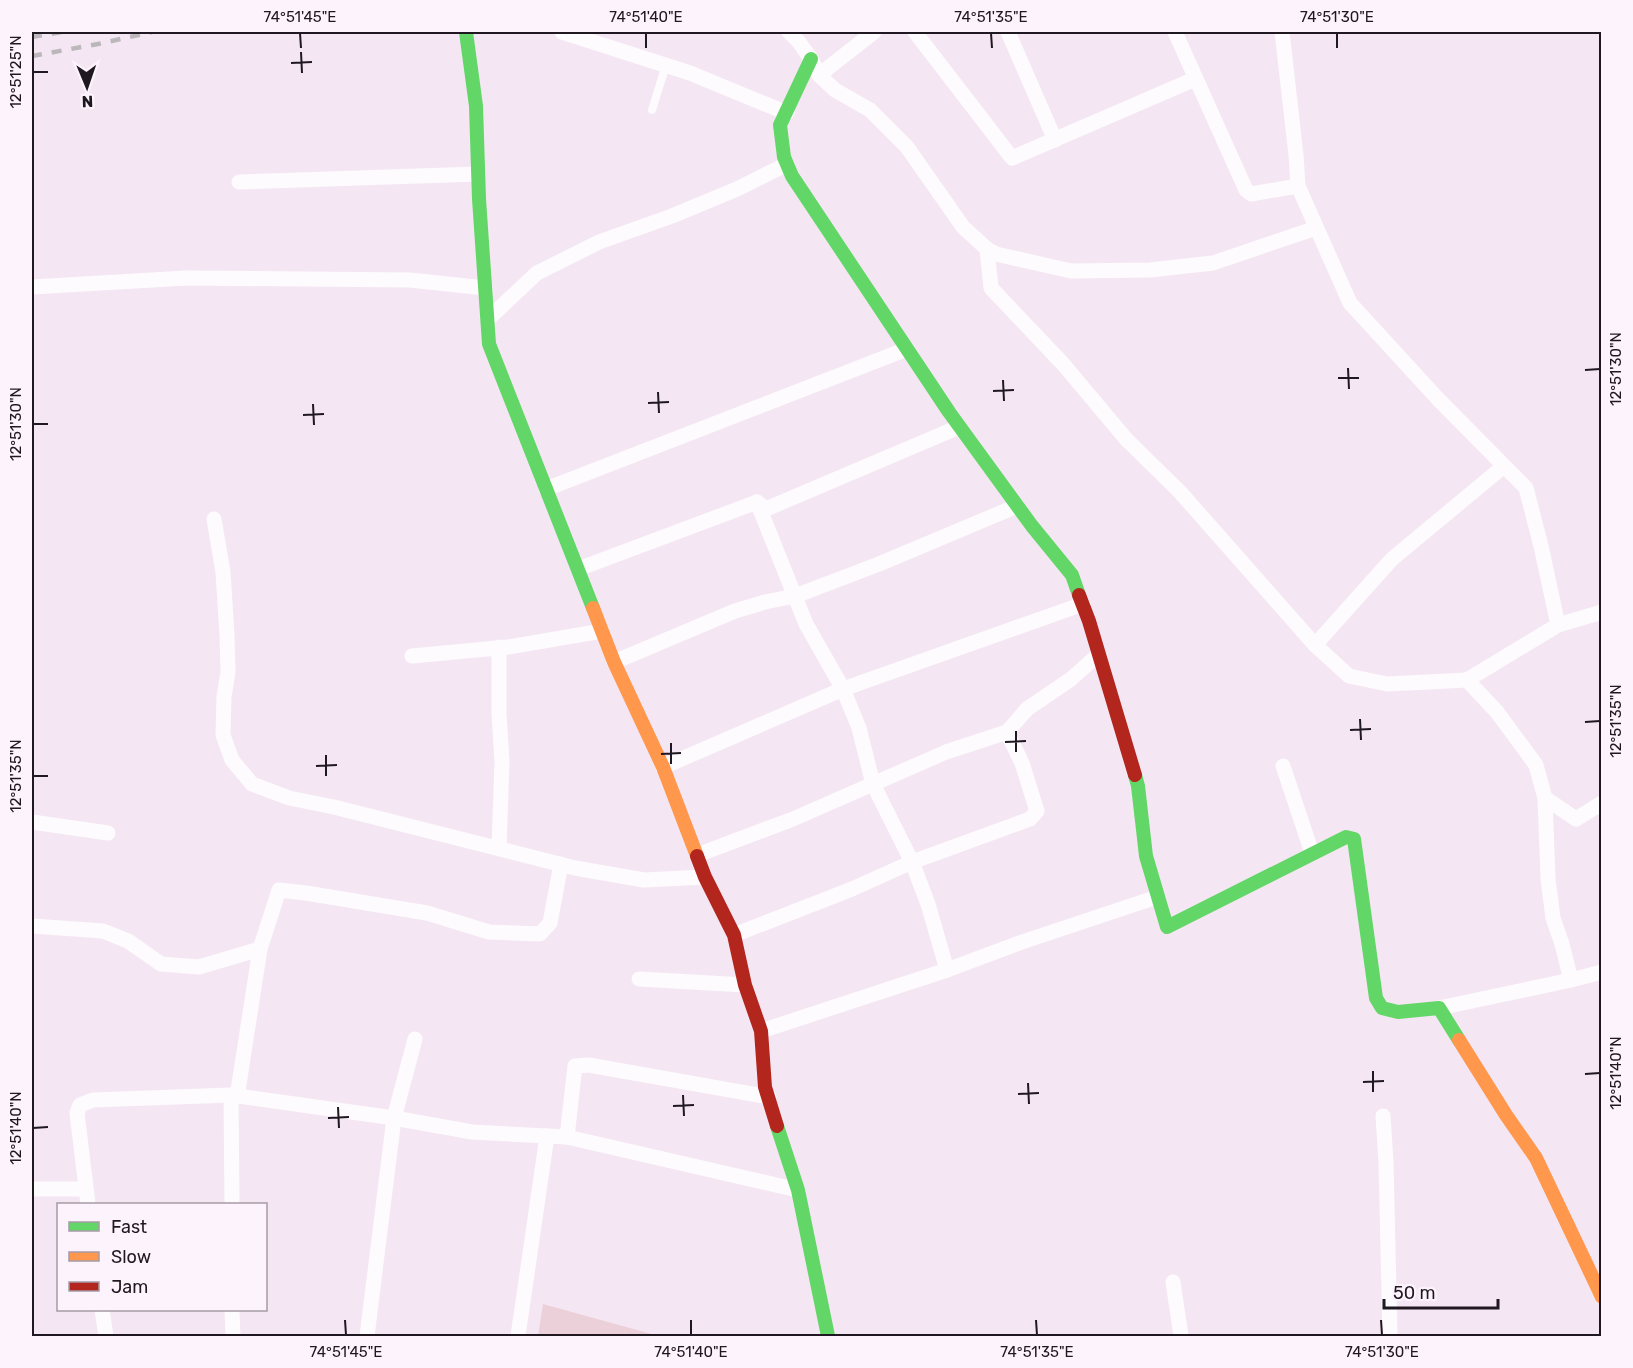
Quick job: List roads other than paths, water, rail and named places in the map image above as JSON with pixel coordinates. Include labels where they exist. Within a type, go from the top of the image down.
[{"type":"street","points":[[466,32],[476,106],[489,344],[614,662],[663,767],[705,877],[734,935],[745,985],[761,1031],[765,1087],[798,1190],[828,1336]]},
{"type":"street","points":[[564,32],[666,64],[787,113]]},
{"type":"street","points":[[789,32],[811,59],[819,75],[835,90],[870,110],[908,147],[963,226],[987,249],[996,254],[1071,271],[1150,270],[1213,263],[1316,228]]},
{"type":"street","points":[[819,75],[874,32]]},
{"type":"street","points":[[915,32],[1012,158],[1195,79]]},
{"type":"street","points":[[1008,32],[1055,140]]},
{"type":"street","points":[[1175,32],[1246,190],[1251,194],[1259,194],[1298,186]]},
{"type":"street","points":[[1282,32],[1298,186],[1350,303],[1438,399],[1526,488],[1558,625]]},
{"type":"street","points":[[811,59],[780,125],[784,157],[792,176],[959,427],[1017,506],[1072,575],[1083,604],[1138,786],[1146,856],[1167,927],[1346,837],[1354,839],[1376,998],[1382,1008],[1398,1012],[1439,1008],[1571,981],[1602,972]]},
{"type":"street","points":[[488,319],[537,273],[599,242],[726,194],[787,164]]},
{"type":"street","points":[[239,182],[478,174]]},
{"type":"street","points":[[987,249],[991,288],[1064,365],[1126,439],[1180,492],[1315,645],[1349,676],[1387,684],[1467,680],[1558,625],[1602,612]]},
{"type":"street","points":[[32,287],[186,278],[410,280],[485,288]]},
{"type":"street","points":[[546,489],[907,349]]},
{"type":"street","points":[[758,502],[766,509],[959,427]]},
{"type":"street","points":[[1315,645],[1392,559],[1504,466]]},
{"type":"street","points":[[578,569],[758,502]]},
{"type":"street","points":[[758,502],[806,624],[843,689],[859,728],[873,784],[912,862],[928,904],[947,970]]},
{"type":"street","points":[[614,662],[735,611],[795,596],[879,564],[1017,506]]},
{"type":"street","points":[[214,519],[223,572],[227,635],[228,672],[224,697],[223,735],[232,760],[252,784],[289,798],[334,807],[561,864],[644,880],[705,877]]},
{"type":"street","points":[[663,767],[843,689],[1083,604]]},
{"type":"street","points":[[412,656],[499,647],[602,631]]},
{"type":"street","points":[[499,647],[502,762],[499,848]]},
{"type":"street","points":[[697,855],[793,819],[946,752],[1007,732],[1027,709],[1071,679],[1098,655]]},
{"type":"street","points":[[1467,680],[1497,712],[1536,765],[1545,798],[1552,918],[1562,944],[1571,981]]},
{"type":"street","points":[[734,935],[852,889],[912,862],[1030,819],[1037,811],[1022,763],[1007,732]]},
{"type":"street","points":[[1283,766],[1312,854]]},
{"type":"street","points":[[1545,798],[1576,819],[1602,803]]},
{"type":"street","points":[[32,822],[108,833]]},
{"type":"street","points":[[232,1203],[234,1096],[260,949],[279,890],[427,913],[489,932],[540,934],[550,923],[561,864]]},
{"type":"street","points":[[761,1031],[947,970],[1022,942],[1157,897]]},
{"type":"street","points":[[32,926],[103,931],[128,941],[161,964],[199,967],[260,949]]},
{"type":"street","points":[[639,979],[745,985]]},
{"type":"street","points":[[1439,1008],[1506,1115],[1536,1158],[1602,1297]]},
{"type":"street","points":[[367,1336],[394,1118],[415,1039]]},
{"type":"street","points":[[567,1137],[575,1066],[589,1065],[769,1098]]},
{"type":"street","points":[[32,1189],[87,1197],[77,1113],[80,1105],[93,1100],[234,1096],[394,1118],[472,1132],[567,1137],[798,1190]]},
{"type":"street","points":[[1383,1116],[1390,1336]]},
{"type":"street","points":[[518,1336],[547,1136]]},
{"type":"street","points":[[1173,1282],[1181,1336]]},
{"type":"street","points":[[102,1311],[106,1336]]},
{"type":"street","points":[[232,1311],[233,1336]]},
{"type":"lane","points":[[652,110],[666,64]]},
{"type":"railway","points":[[32,37],[62,32]]},
{"type":"railway","points":[[32,56],[152,32]]}]
